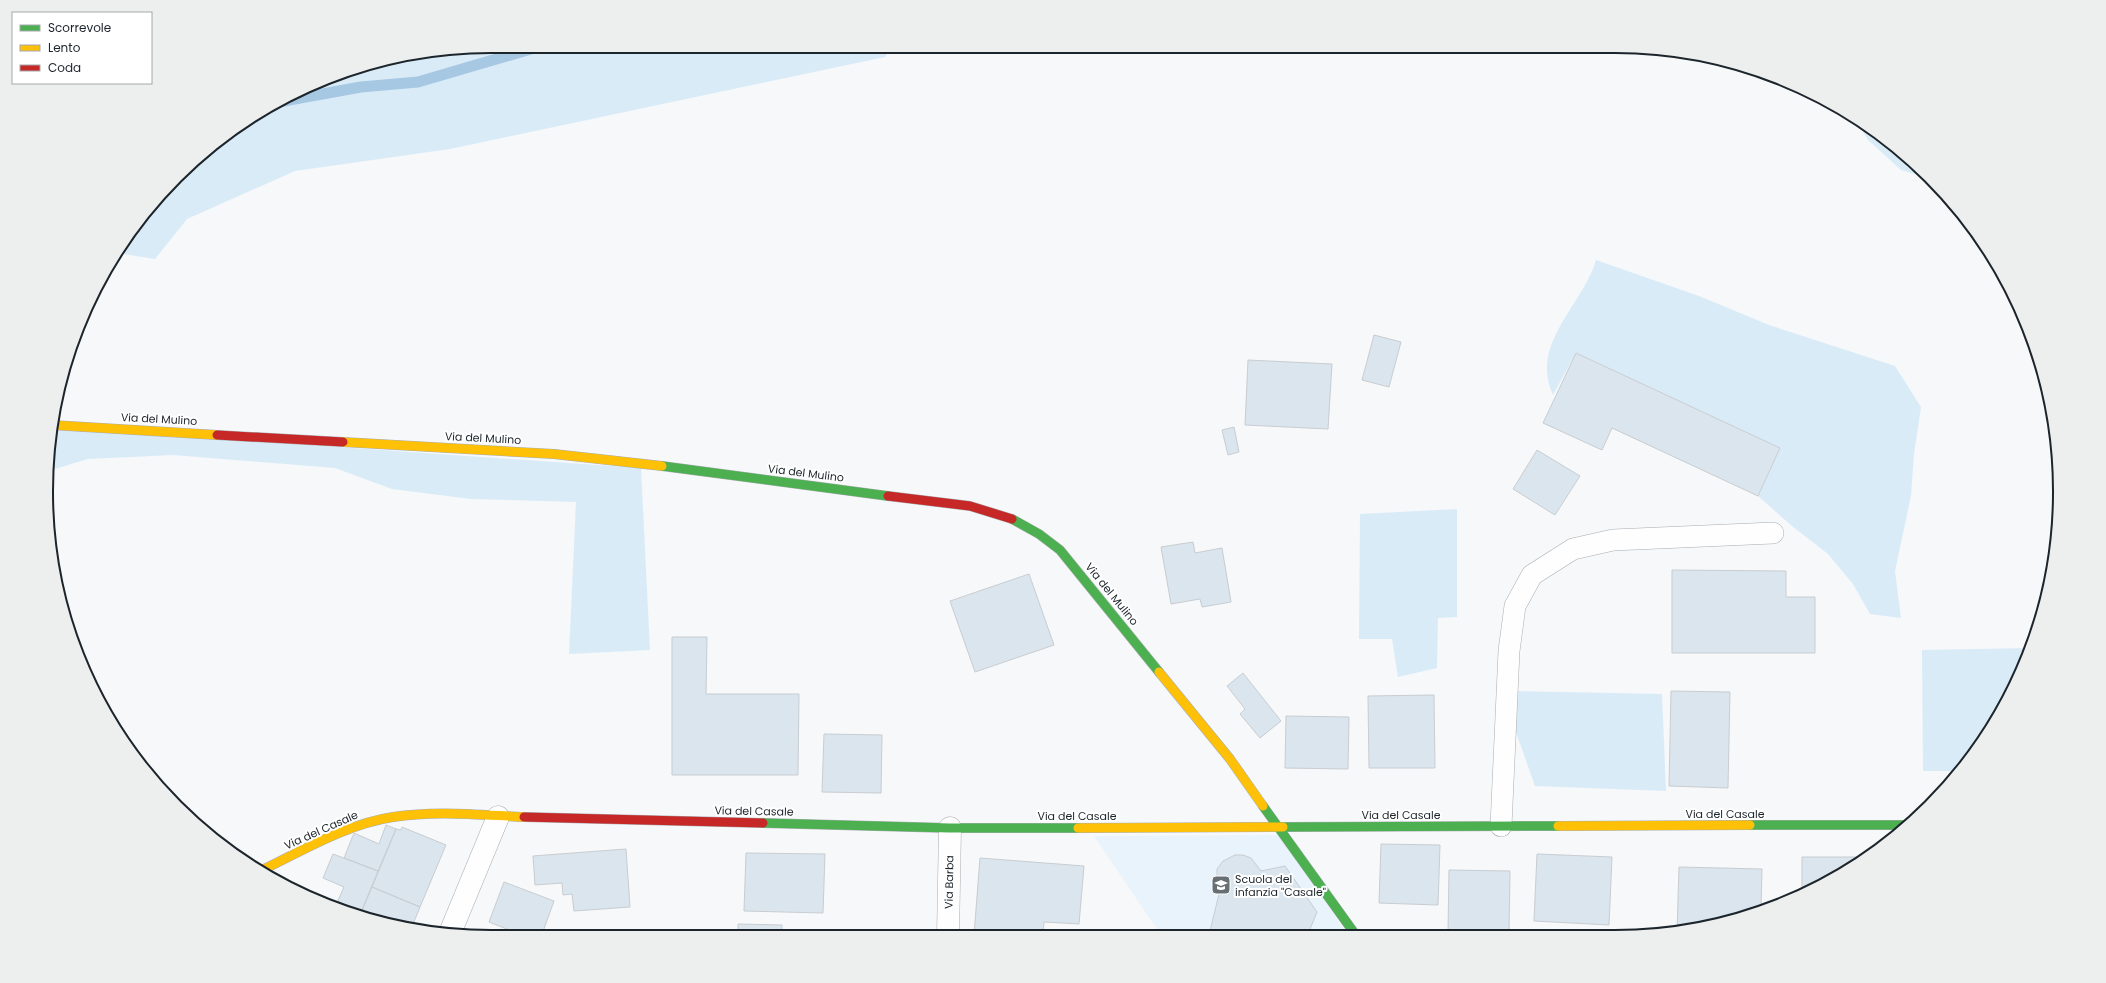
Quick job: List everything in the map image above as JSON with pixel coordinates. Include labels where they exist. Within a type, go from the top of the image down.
[{"type":"street","name":"Via del Mulino","points":[[58,426],[554,454],[970,506],[1002,514],[1036,530],[1060,550],[1230,759],[1352,930]]},
{"type":"street","name":"Via del Casale","points":[[267,868],[352,828],[387,818],[426,814],[950,828],[1899,825]]},
{"type":"street","points":[[452,928],[498,817]]},
{"type":"street","name":"Via Barba","points":[[948,930],[950,828]]},
{"type":"lane","points":[[1501,826],[1511,636],[1515,606],[1532,575],[1573,549],[1613,540],[1773,533]]},
{"type":"shaded area","points":[[492,53],[888,53],[885,57],[450,149],[295,171],[187,219],[155,259],[123,254],[162,202],[181,181],[202,162],[248,127],[298,98],[324,86],[378,68],[406,61],[434,57]]},
{"type":"shaded area","points":[[1862,130],[1904,162],[1919,175],[1901,170],[1868,140]]},
{"type":"shaded area","points":[[1596,260],[1699,296],[1769,325],[1895,366],[1921,407],[1914,454],[1911,496],[1895,571],[1901,618],[1870,614],[1853,584],[1828,554],[1792,526],[1758,496],[1779,448],[1576,353],[1553,395],[1547,376],[1548,359],[1553,342],[1561,325],[1589,277]]},
{"type":"shaded area","points":[[58,427],[641,468],[650,650],[569,654],[576,502],[471,499],[392,489],[335,468],[173,455],[88,459],[54,469]]},
{"type":"shaded area","points":[[1457,509],[1457,617],[1438,618],[1437,668],[1398,677],[1392,639],[1359,639],[1360,514]]},
{"type":"shaded area","points":[[2024,648],[2008,685],[1994,711],[1979,735],[1952,771],[1923,771],[1922,650]]},
{"type":"shaded area","points":[[1515,691],[1662,694],[1666,791],[1535,786],[1512,721]]},
{"type":"shaded area","name":"Scuola del infanzia \"Casale\"","points":[[1280,835],[1344,930],[1158,930],[1094,836]]},
{"type":"building","points":[[1374,335],[1401,342],[1389,387],[1362,380]]},
{"type":"building","points":[[1576,353],[1780,448],[1758,496],[1612,428],[1602,450],[1543,423]]},
{"type":"building","points":[[1248,360],[1332,364],[1328,429],[1245,425]]},
{"type":"building","points":[[1234,427],[1239,452],[1228,455],[1222,430]]},
{"type":"building","points":[[1537,450],[1580,476],[1555,515],[1513,489]]},
{"type":"building","points":[[1193,542],[1195,553],[1222,548],[1231,602],[1202,607],[1200,599],[1171,604],[1161,547]]},
{"type":"building","points":[[1672,570],[1786,571],[1786,597],[1815,597],[1815,653],[1672,653]]},
{"type":"building","points":[[1029,574],[1054,645],[975,672],[950,601]]},
{"type":"building","points":[[672,637],[707,637],[706,694],[799,694],[798,775],[672,775]]},
{"type":"building","points":[[1243,673],[1281,721],[1260,738],[1240,714],[1245,709],[1227,686]]},
{"type":"building","points":[[1671,691],[1730,692],[1728,788],[1669,786]]},
{"type":"building","points":[[1434,695],[1435,768],[1369,768],[1368,696]]},
{"type":"building","points":[[1286,716],[1349,717],[1348,769],[1285,768]]},
{"type":"building","points":[[824,734],[882,735],[881,793],[822,792]]},
{"type":"building","points":[[386,825],[396,829],[378,871],[344,858],[354,833],[379,844]]},
{"type":"building","points":[[402,827],[446,845],[420,907],[372,887],[396,829],[401,830]]},
{"type":"building","points":[[1381,844],[1440,845],[1438,905],[1379,903]]},
{"type":"building","points":[[626,849],[630,907],[574,911],[572,894],[563,895],[562,883],[535,885],[533,856]]},
{"type":"building","points":[[746,853],[825,854],[823,913],[744,911]]},
{"type":"building","points":[[333,854],[378,871],[362,910],[337,902],[344,887],[323,878]]},
{"type":"building","points":[[1537,854],[1612,857],[1609,925],[1534,921]]},
{"type":"building","points":[[1235,855],[1243,855],[1251,858],[1261,871],[1285,866],[1317,912],[1310,930],[1210,930],[1220,890],[1217,884],[1217,869],[1223,861]]},
{"type":"building","points":[[1802,857],[1856,857],[1834,871],[1802,888]]},
{"type":"building","points":[[980,858],[1084,866],[1079,924],[1044,922],[1043,930],[974,930]]},
{"type":"building","points":[[1679,867],[1762,869],[1761,905],[1700,922],[1677,925]]},
{"type":"building","points":[[1449,870],[1510,871],[1509,930],[1448,930]]},
{"type":"building","points":[[504,882],[554,901],[544,930],[509,930],[489,922]]},
{"type":"building","points":[[372,887],[420,907],[413,923],[362,910]]},
{"type":"building","points":[[738,924],[782,925],[782,930],[738,930]]},
{"type":"waterway","points":[[297,99],[361,87],[418,82],[517,53]]},
{"type":"traffic: fast","points":[[662,466],[888,496]]},
{"type":"traffic: fast","points":[[1012,519],[1039,534],[1060,550],[1159,672]]},
{"type":"traffic: fast","points":[[1263,806],[1352,930]]},
{"type":"traffic: fast","points":[[763,823],[950,828],[1078,828]]},
{"type":"traffic: fast","points":[[1750,825],[1899,825]]},
{"type":"traffic: fast","points":[[1283,827],[1558,826]]},
{"type":"traffic: slow","points":[[58,425],[217,435]]},
{"type":"traffic: slow","points":[[343,442],[554,454],[662,466]]},
{"type":"traffic: slow","points":[[1159,672],[1230,759],[1263,806]]},
{"type":"traffic: slow","points":[[267,868],[341,832],[393,817],[426,814],[524,817]]},
{"type":"traffic: slow","points":[[1558,826],[1750,825]]},
{"type":"traffic: slow","points":[[1078,828],[1283,827]]},
{"type":"traffic: jam","points":[[217,435],[343,442]]},
{"type":"traffic: jam","points":[[888,496],[970,506],[1012,519]]},
{"type":"traffic: jam","points":[[524,817],[763,823]]},
{"type":"place","name":"Scuola del infanzia \"Casale\"","points":[[1221,885]]}]
